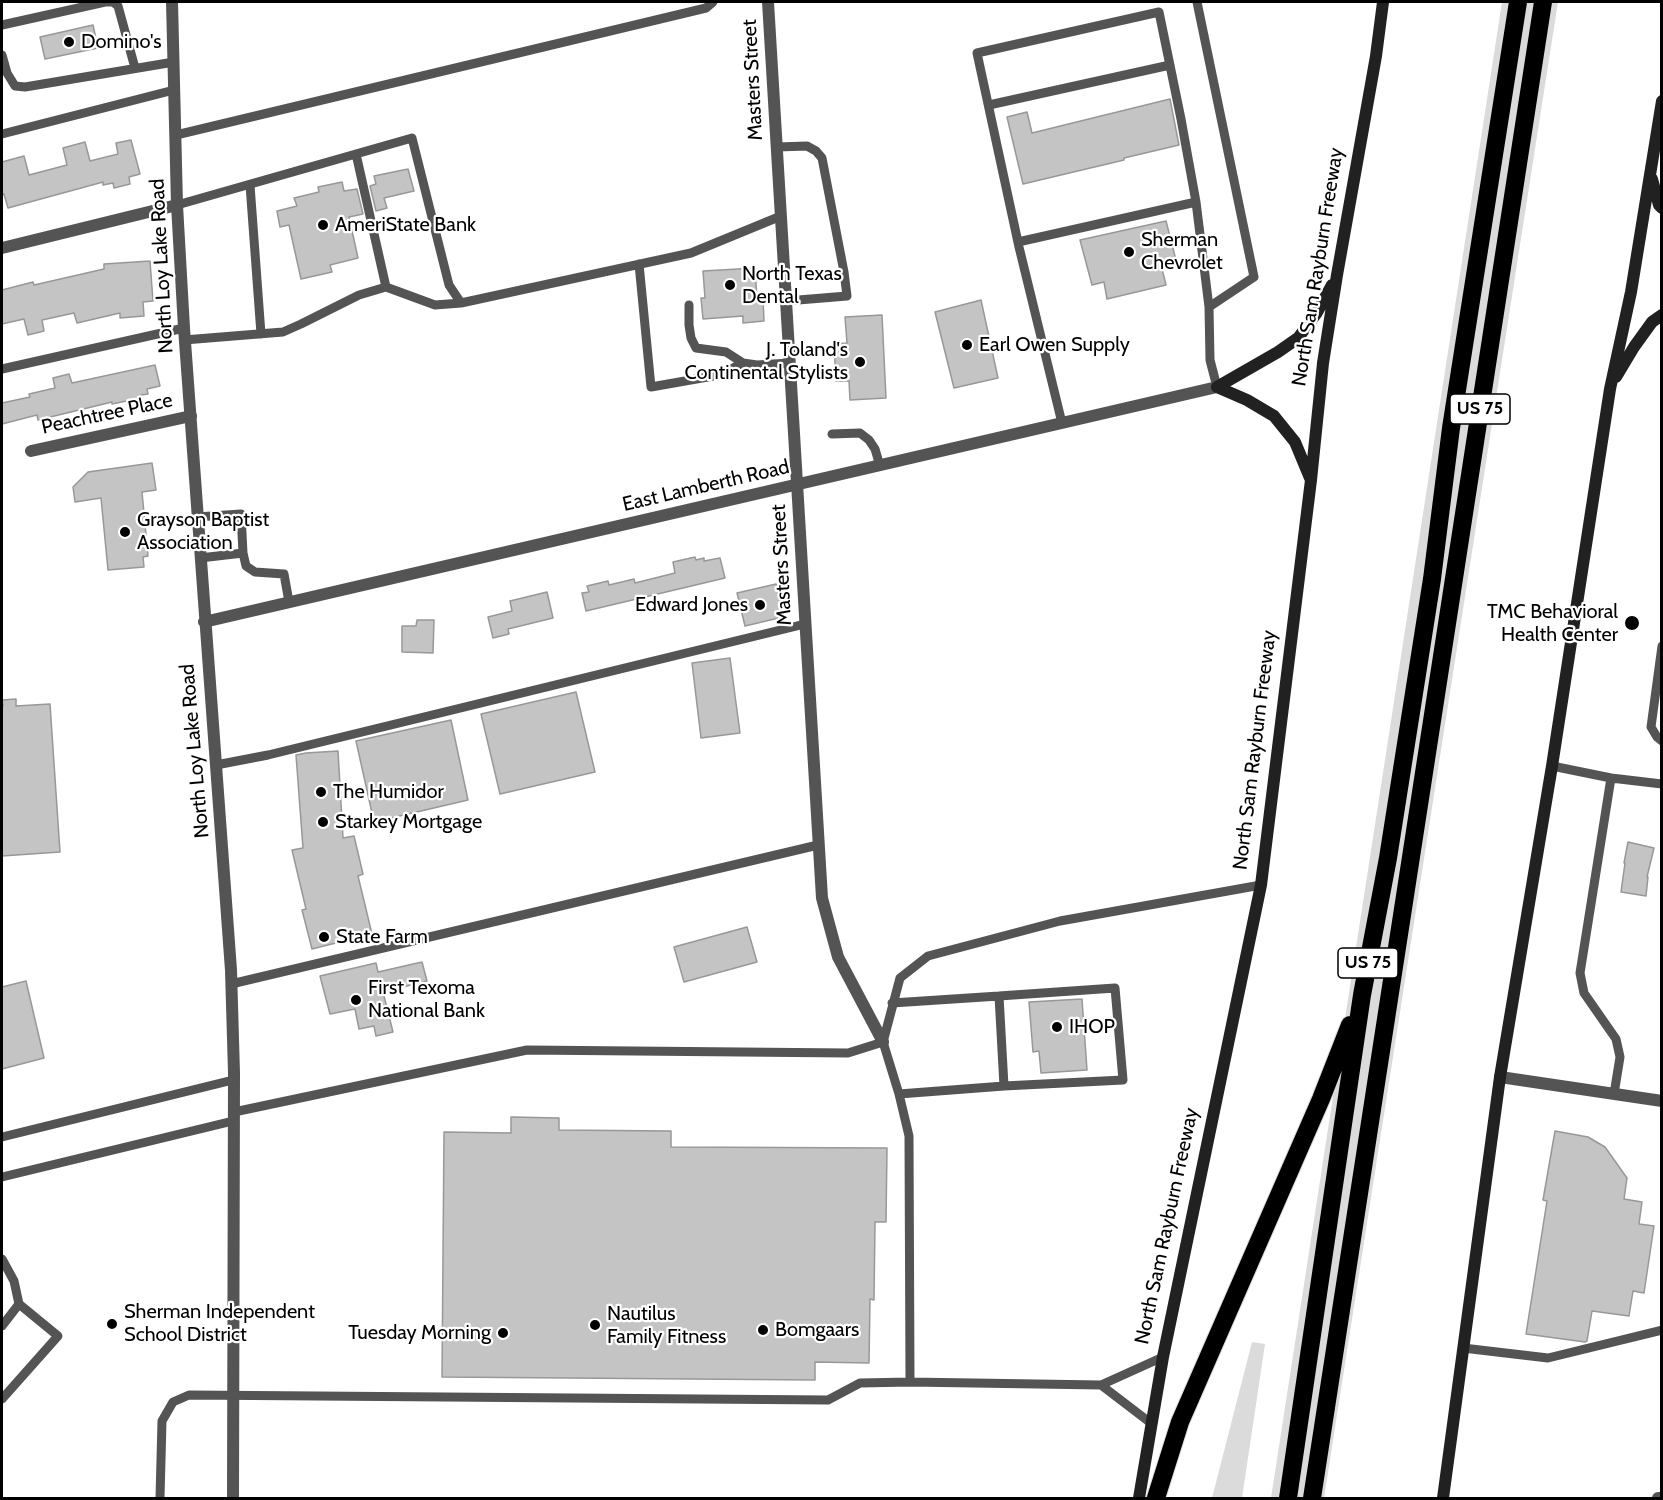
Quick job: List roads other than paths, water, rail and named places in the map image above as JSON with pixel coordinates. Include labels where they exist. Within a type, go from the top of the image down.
[{"type":"highway","name":"US 75","points":[[1288,1498],[1362,995],[1388,858],[1431,579],[1451,428],[1518,2]]},
{"type":"highway","name":"US 75","points":[[1312,1498],[1543,2]]},
{"type":"highway","points":[[1156,1498],[1180,1422],[1321,1099],[1362,995]]},
{"type":"main road","name":"North Sam Rayburn Freeway","points":[[1139,1498],[1163,1358],[1261,885],[1311,480],[1323,363],[1376,56],[1383,2]]},
{"type":"main road","points":[[1443,1498],[1500,1077],[1552,766],[1610,389],[1631,292],[1662,101]]},
{"type":"main road","points":[[1650,171],[1659,205],[1662,208]]},
{"type":"main road","points":[[1217,387],[1298,338],[1316,314],[1337,275]]},
{"type":"main road","points":[[1610,389],[1652,322],[1662,315]]},
{"type":"main road","points":[[1217,387],[1247,400],[1274,416],[1295,442],[1311,480]]},
{"type":"street","name":"North Loy Lake Road","points":[[172,2],[177,205],[184,334],[227,902],[231,984],[233,1498]]},
{"type":"street","name":"Masters Street","points":[[768,2],[822,898],[838,957],[883,1042]]},
{"type":"street","points":[[2,248],[177,205]]},
{"type":"street","name":"East Lamberth Road","points":[[204,622],[1217,387]]},
{"type":"street","name":"Peachtree Place","points":[[31,451],[190,416]]},
{"type":"street","points":[[1500,1077],[1662,1101]]},
{"type":"lane","points":[[2,26],[113,2],[118,6],[135,68]]},
{"type":"lane","points":[[176,135],[706,8],[713,2]]},
{"type":"lane","points":[[1197,2],[1254,278],[1209,307]]},
{"type":"lane","points":[[1062,423],[1018,242],[977,53],[1159,12],[1196,202],[1209,307],[1210,360],[1217,387]]},
{"type":"lane","points":[[2,55],[7,73],[15,86],[25,87],[174,63]]},
{"type":"lane","points":[[989,105],[1170,65]]},
{"type":"lane","points":[[2,134],[174,90]]},
{"type":"lane","points":[[177,205],[412,138],[448,285],[461,303]]},
{"type":"lane","points":[[777,147],[807,146],[822,158],[844,272],[846,296],[786,301]]},
{"type":"lane","points":[[356,154],[386,288]]},
{"type":"lane","points":[[250,184],[261,334]]},
{"type":"lane","points":[[1018,242],[1196,202]]},
{"type":"lane","points":[[2,369],[184,334],[283,332],[359,295],[386,288],[435,305],[461,303],[691,253],[781,216]]},
{"type":"lane","points":[[639,264],[651,387],[719,375],[743,363]]},
{"type":"lane","points":[[689,305],[691,338],[696,348],[726,352],[743,363],[757,365],[789,363]]},
{"type":"lane","points":[[832,434],[860,434],[869,440],[875,449],[880,466]]},
{"type":"lane","points":[[197,517],[242,514],[243,553],[246,567],[255,572],[284,574],[289,602]]},
{"type":"lane","points":[[200,558],[243,553]]},
{"type":"lane","points":[[216,765],[268,755],[805,624]]},
{"type":"lane","points":[[1662,646],[1651,727],[1662,741]]},
{"type":"lane","points":[[1552,766],[1611,778],[1662,784]]},
{"type":"lane","points":[[1611,778],[1580,973],[1584,993],[1616,1039],[1620,1057],[1614,1094]]},
{"type":"lane","points":[[231,984],[818,845]]},
{"type":"lane","points":[[910,1382],[909,1136],[883,1042],[900,978],[928,956],[1060,921],[1261,885]]},
{"type":"lane","points":[[892,1003],[1115,988],[1123,1080],[899,1094]]},
{"type":"lane","points":[[999,996],[1004,1086]]},
{"type":"lane","points":[[2,1177],[233,1117],[527,1050],[848,1053],[883,1042]]},
{"type":"lane","points":[[2,1137],[233,1080]]},
{"type":"lane","points":[[2,1259],[14,1281],[19,1304],[58,1336],[2,1399]]},
{"type":"lane","points":[[2,1326],[19,1304]]},
{"type":"lane","points":[[1464,1348],[1548,1358],[1662,1330]]},
{"type":"lane","points":[[160,1498],[162,1421],[173,1402],[189,1395],[828,1400],[860,1383],[1101,1385],[1163,1358]]},
{"type":"lane","points":[[1101,1385],[1152,1424]]},
{"type":"place","name":"Domino's","points":[[69,42]]},
{"type":"place","name":"AmeriState Bank","points":[[323,225]]},
{"type":"place","name":"Sherman Chevrolet","points":[[1129,252]]},
{"type":"place","name":"North Texas Dental","points":[[730,285]]},
{"type":"place","name":"Earl Owen Supply","points":[[967,345]]},
{"type":"place","name":"J. Toland's Continental Stylists","points":[[860,362]]},
{"type":"place","name":"Grayson Baptist Association","points":[[125,532]]},
{"type":"place","name":"Edward Jones","points":[[760,605]]},
{"type":"place","name":"TMC Behavioral Health Center","points":[[1632,623]]},
{"type":"place","name":"The Humidor","points":[[321,792]]},
{"type":"place","name":"Starkey Mortgage","points":[[323,822]]},
{"type":"place","name":"State Farm","points":[[324,937]]},
{"type":"place","name":"First Texoma National Bank","points":[[356,1000]]},
{"type":"place","name":"IHOP","points":[[1057,1027]]},
{"type":"place","name":"Sherman Independent School District","points":[[112,1324]]},
{"type":"place","name":"Nautilus Family Fitness","points":[[595,1325]]},
{"type":"place","name":"Bomgaars","points":[[763,1330]]},
{"type":"place","name":"Tuesday Morning","points":[[503,1333]]}]
